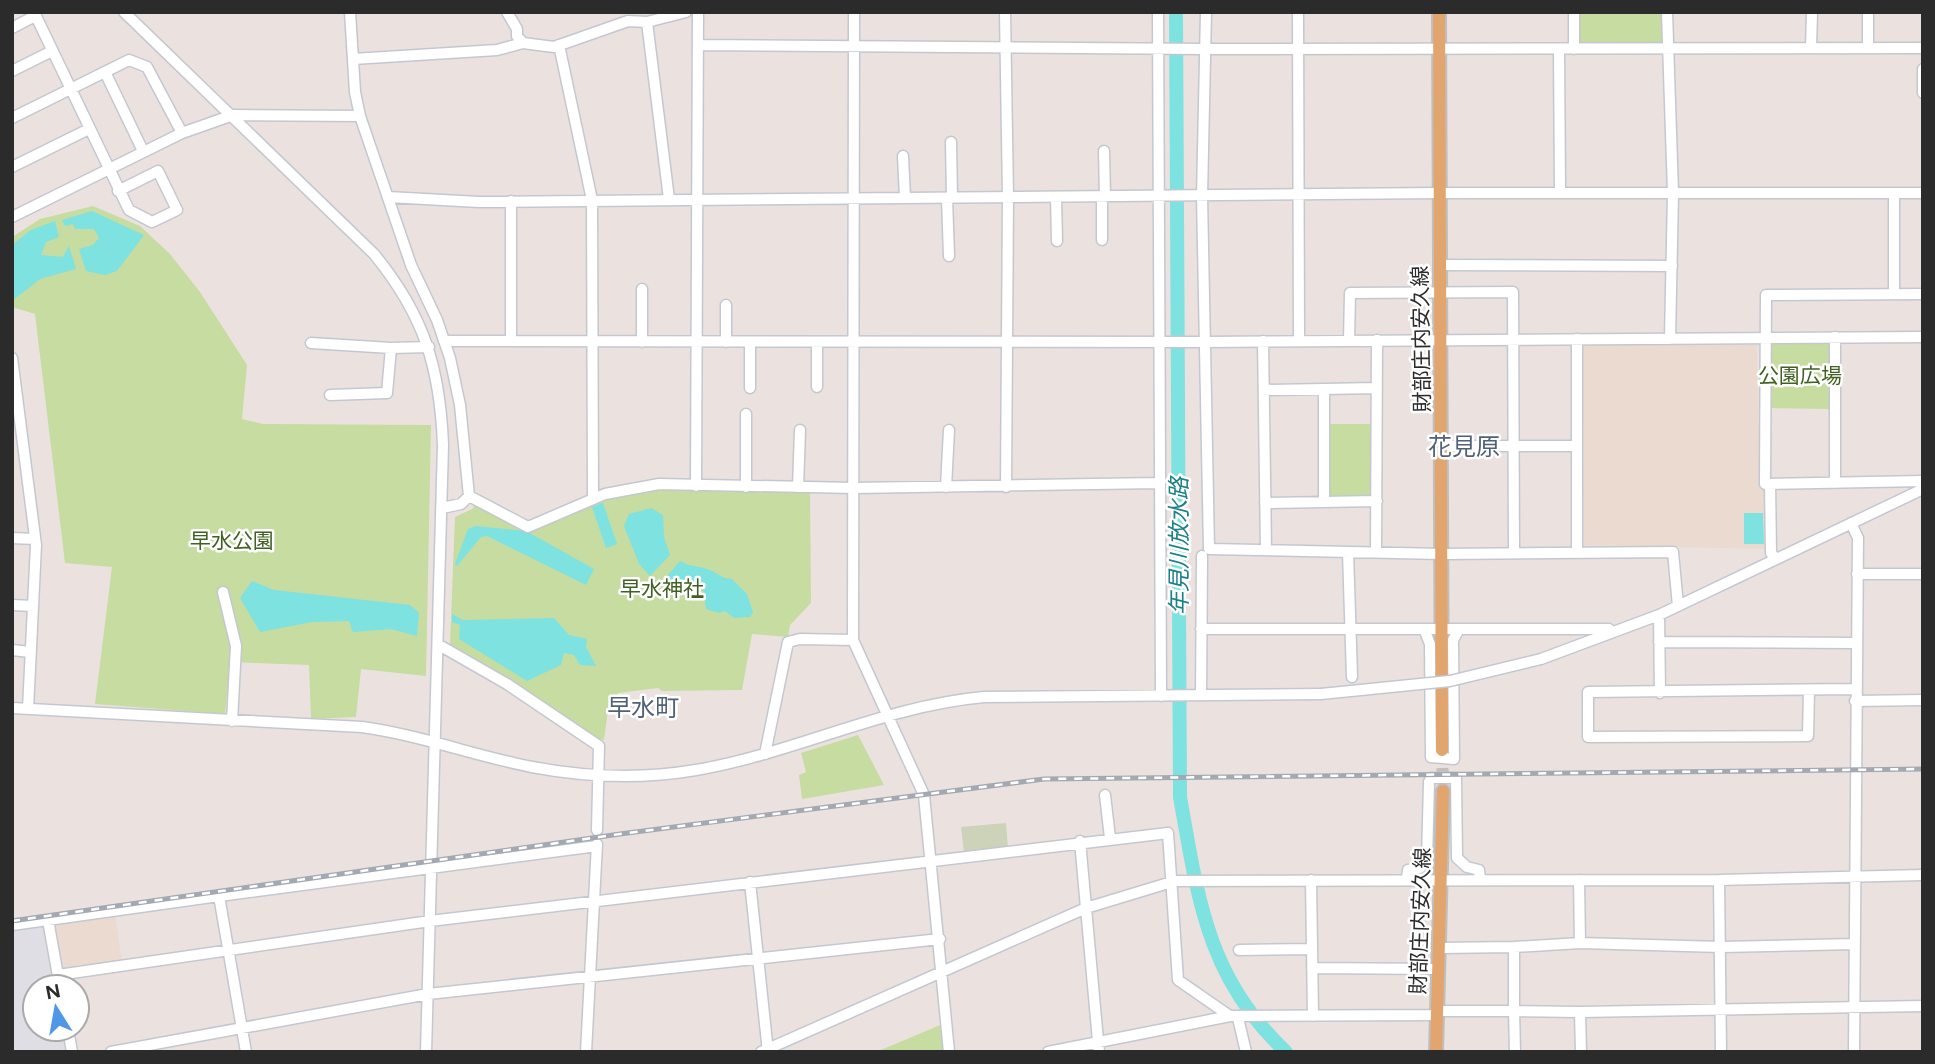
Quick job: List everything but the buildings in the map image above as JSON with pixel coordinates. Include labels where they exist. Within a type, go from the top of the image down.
[{"type":"main road","name":"財部庄内安久線","points":[[1439,12],[1442,750]]},
{"type":"main road","name":"財部庄内安久線","points":[[1436,1052],[1443,791]]},
{"type":"street","points":[[124,12],[374,254],[408,299],[429,347],[442,422],[442,508],[426,1052]]},
{"type":"street","points":[[350,12],[360,117],[411,265],[444,341],[460,405],[469,496]]},
{"type":"street","points":[[507,12],[517,29],[517,36],[523,43]]},
{"type":"street","points":[[353,59],[497,50],[523,43],[554,47],[628,20],[647,22],[686,12]]},
{"type":"street","points":[[696,486],[698,12]]},
{"type":"street","points":[[854,12],[853,640],[924,794],[950,1052]]},
{"type":"street","points":[[1004,12],[1008,197],[1006,487]]},
{"type":"street","points":[[1158,12],[1161,696]]},
{"type":"street","points":[[1206,12],[1201,49],[1198,196],[1200,342],[1209,549],[1442,554],[1674,552],[1678,606]]},
{"type":"street","points":[[1298,12],[1299,341]]},
{"type":"street","points":[[1574,12],[1574,49]]},
{"type":"street","points":[[1667,12],[1673,193],[1671,339]]},
{"type":"street","points":[[1811,48],[1812,12]]},
{"type":"street","points":[[1868,12],[1868,48]]},
{"type":"street","points":[[12,28],[34,14],[107,169],[118,191],[129,210],[152,222],[177,210],[158,171],[118,191]]},
{"type":"street","points":[[647,22],[669,199]]},
{"type":"street","points":[[698,44],[1201,49],[1923,48]]},
{"type":"street","points":[[559,45],[593,200],[593,499]]},
{"type":"street","points":[[1559,49],[1560,193]]},
{"type":"street","points":[[12,71],[52,51]]},
{"type":"street","points":[[12,118],[129,60],[143,63],[182,132]]},
{"type":"street","points":[[1923,69],[1923,93]]},
{"type":"street","points":[[105,72],[143,151]]},
{"type":"street","points":[[12,217],[182,132],[233,115],[360,117]]},
{"type":"street","points":[[12,167],[89,129]]},
{"type":"street","points":[[950,256],[951,142]]},
{"type":"street","points":[[1102,240],[1104,151]]},
{"type":"street","points":[[902,156],[905,198]]},
{"type":"street","points":[[388,197],[511,201],[1439,193],[1923,193]]},
{"type":"street","points":[[1894,193],[1894,294]]},
{"type":"street","points":[[1056,197],[1057,241]]},
{"type":"street","points":[[511,201],[511,341]]},
{"type":"street","points":[[1440,265],[1672,266]]},
{"type":"street","points":[[642,289],[642,342]]},
{"type":"street","points":[[1349,341],[1350,293],[1513,292],[1514,553]]},
{"type":"street","points":[[1923,294],[1766,295],[1764,338],[1765,484],[1923,481]]},
{"type":"street","points":[[726,304],[726,342]]},
{"type":"street","points":[[1835,337],[1835,483]]},
{"type":"street","points":[[444,341],[1200,342],[1923,337]]},
{"type":"street","points":[[1577,339],[1577,552]]},
{"type":"street","points":[[1263,341],[1266,550]]},
{"type":"street","points":[[1376,553],[1377,341]]},
{"type":"street","points":[[750,342],[750,388]]},
{"type":"street","points":[[817,342],[817,387]]},
{"type":"street","points":[[311,343],[391,348],[429,347]]},
{"type":"street","points":[[330,395],[387,393],[391,348]]},
{"type":"street","points":[[12,358],[35,539],[27,709]]},
{"type":"street","points":[[1264,390],[1377,388]]},
{"type":"street","points":[[1324,389],[1324,502]]},
{"type":"street","points":[[746,414],[746,487]]},
{"type":"street","points":[[798,487],[800,430]]},
{"type":"street","points":[[946,487],[949,430]]},
{"type":"street","points":[[1441,446],[1577,446]]},
{"type":"street","points":[[469,496],[528,527],[593,499],[640,485],[855,488],[1158,484]]},
{"type":"street","points":[[1770,484],[1771,554],[1776,559]]},
{"type":"street","points":[[12,708],[362,727],[531,766],[601,774],[696,770],[765,754],[888,714],[953,700],[984,697],[1321,694],[1451,681],[1541,659],[1659,615],[1923,489]]},
{"type":"street","points":[[442,508],[461,503],[469,496]]},
{"type":"street","points":[[1265,503],[1377,501]]},
{"type":"street","points":[[1852,523],[1858,538],[1853,876],[1854,1052]]},
{"type":"street","points":[[12,538],[35,539]]},
{"type":"street","points":[[1348,552],[1352,677]]},
{"type":"street","points":[[1198,695],[1202,556]]},
{"type":"street","points":[[1857,574],[1923,574]]},
{"type":"street","points":[[223,592],[236,646],[232,720]]},
{"type":"street","points":[[12,605],[33,606]]},
{"type":"street","points":[[1659,615],[1660,693]]},
{"type":"street","points":[[1201,629],[1617,629]]},
{"type":"street","points":[[1424,629],[1430,645],[1431,757],[1454,759],[1453,640],[1459,629]]},
{"type":"street","points":[[765,754],[788,642],[800,639],[853,640]]},
{"type":"street","points":[[1659,642],[1856,643]]},
{"type":"street","points":[[439,645],[507,684],[595,742],[601,751],[597,830]]},
{"type":"street","points":[[12,650],[30,652]]},
{"type":"street","points":[[1809,690],[1808,736],[1588,737],[1588,692],[1855,689]]},
{"type":"street","points":[[1855,701],[1923,700]]},
{"type":"street","points":[[1407,879],[1408,870],[1420,868],[1427,860],[1431,778],[1456,778],[1457,858],[1467,867],[1479,870],[1480,879]]},
{"type":"street","points":[[1105,795],[1110,838]]},
{"type":"street","points":[[72,973],[430,921],[1080,841],[1168,833],[1178,980],[1234,1017],[1245,1052]]},
{"type":"street","points":[[1080,841],[1099,1047]]},
{"type":"street","points":[[12,925],[597,845],[586,1052]]},
{"type":"street","points":[[750,882],[765,1051],[1086,908],[1172,881],[1719,880],[1923,875]]},
{"type":"street","points":[[1311,880],[1313,1016]]},
{"type":"street","points":[[1579,880],[1580,943]]},
{"type":"street","points":[[1719,880],[1721,1052]]},
{"type":"street","points":[[219,896],[246,1052]]},
{"type":"street","points":[[48,920],[58,973]]},
{"type":"street","points":[[111,1052],[428,993],[940,939]]},
{"type":"street","points":[[1439,948],[1580,943],[1721,947],[1853,944]]},
{"type":"street","points":[[1514,947],[1515,1052]]},
{"type":"street","points":[[1239,950],[1312,949]]},
{"type":"street","points":[[1312,968],[1438,969]]},
{"type":"street","points":[[1048,1052],[1099,1047],[1234,1017],[1923,1006]]},
{"type":"street","points":[[1580,1012],[1581,1052]]},
{"type":"shaded area","points":[[1583,345],[1757,345],[1760,486],[1766,490],[1766,549],[1584,545]]},
{"type":"shaded area","points":[[115,913],[122,963],[61,971],[53,923]]},
{"type":"shaded area","points":[[44,925],[52,973],[21,973],[21,1043],[63,1043],[65,1052],[12,1052],[12,930]]},
{"type":"green space","points":[[1578,12],[1664,12],[1665,43],[1578,42]]},
{"type":"green space","name":"早水公園","points":[[93,206],[140,226],[170,254],[200,292],[247,365],[242,419],[263,424],[431,425],[426,676],[361,669],[356,717],[311,719],[309,665],[230,662],[225,714],[95,704],[112,567],[65,563],[35,314],[12,307],[12,237],[40,219]]},
{"type":"green space","name":"公園広場","points":[[1768,341],[1830,342],[1831,409],[1769,408]]},
{"type":"green space","points":[[1329,424],[1376,424],[1377,498],[1329,498]]},
{"type":"green space","name":"早水神社","points":[[668,486],[810,489],[811,603],[790,625],[788,637],[752,634],[742,690],[662,691],[658,688],[618,693],[614,702],[609,702],[604,740],[593,737],[450,644],[455,517],[472,509],[477,502],[523,528],[607,496]]},
{"type":"green space","points":[[858,735],[884,785],[802,799],[799,775],[806,772],[801,753]]},
{"type":"green space","points":[[1006,823],[1008,848],[964,853],[961,827]]},
{"type":"green space","points":[[945,1023],[945,1052],[876,1052]]},
{"type":"water","points":[[92,211],[144,235],[117,271],[105,275],[86,271],[79,249],[93,245],[99,238],[94,229],[75,229],[73,224],[65,226],[62,220]]},
{"type":"water","points":[[55,221],[59,237],[46,242],[41,255],[63,257],[69,246],[76,269],[40,279],[12,301],[12,245],[31,230]]},
{"type":"water","points":[[603,503],[617,544],[606,548],[592,507]]},
{"type":"water","points":[[651,508],[663,515],[664,537],[670,555],[650,576],[639,564],[624,526],[629,514]]},
{"type":"water","points":[[1744,513],[1763,513],[1764,544],[1744,544]]},
{"type":"water","points":[[476,526],[526,531],[594,569],[586,585],[487,536],[481,537],[457,566],[455,564],[468,529]]},
{"type":"water","points":[[680,561],[732,579],[747,594],[753,612],[750,617],[734,618],[725,611],[719,613],[706,609],[703,589],[699,587],[676,590],[660,584]]},
{"type":"water","points":[[252,581],[274,590],[410,605],[419,613],[417,636],[391,629],[353,632],[349,621],[312,622],[260,632],[240,598]]},
{"type":"water","points":[[452,614],[463,620],[554,618],[569,635],[587,639],[586,647],[596,666],[580,665],[574,655],[564,653],[561,665],[527,681],[459,639],[460,625],[452,622]]},
{"type":"waterway","name":"年見川放水路","points":[[1176,12],[1180,797],[1201,903],[1222,965],[1260,1024],[1286,1052]]},
{"type":"tunnel","points":[[1442,750],[1443,791]]},
{"type":"railway","points":[[12,921],[620,834],[1044,779],[1923,769]]},
{"type":"district","name":"花見原","points":[[1464,446]]},
{"type":"district","name":"早水町","points":[[643,707]]}]
